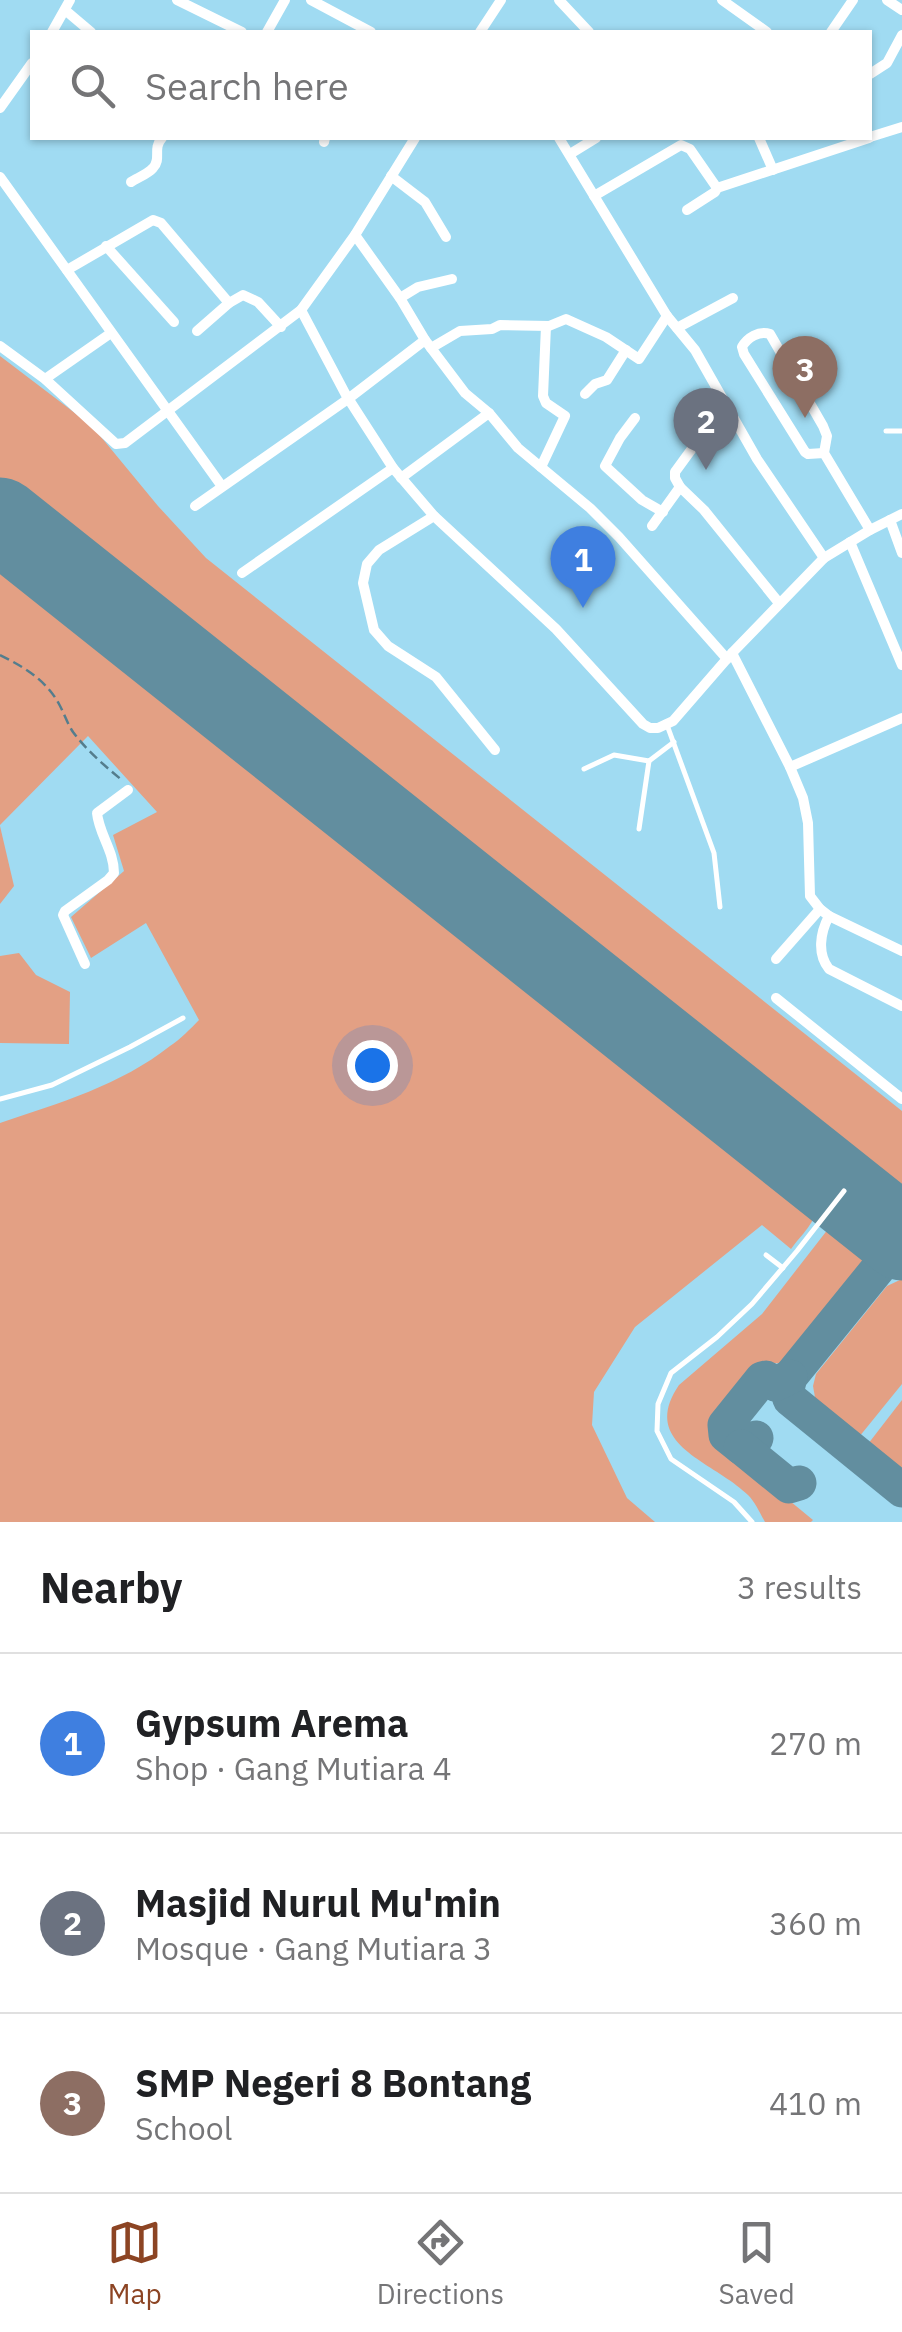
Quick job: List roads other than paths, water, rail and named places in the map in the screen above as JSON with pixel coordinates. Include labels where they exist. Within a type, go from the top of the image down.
[{"type":"street","points":[[177,0],[238,30]]},
{"type":"street","points":[[267,30],[285,0]]},
{"type":"street","points":[[311,0],[367,30]]},
{"type":"street","points":[[481,30],[500,0]]},
{"type":"street","points":[[559,0],[587,30]]},
{"type":"street","points":[[722,0],[764,30]]},
{"type":"street","points":[[832,30],[853,0]]},
{"type":"street","points":[[888,0],[902,10]]},
{"type":"street","points":[[53,30],[67,5],[89,30]]},
{"type":"street","points":[[872,73],[887,63],[902,35]]},
{"type":"street","points":[[0,108],[30,67]]},
{"type":"street","points":[[872,136],[902,126]]},
{"type":"street","points":[[131,182],[155,168],[156,146],[160,140]]},
{"type":"street","points":[[0,346],[45,379],[119,445],[301,310],[355,235],[414,140]]},
{"type":"street","points":[[560,140],[667,316],[695,350],[757,459],[824,558]]},
{"type":"street","points":[[570,154],[593,140]]},
{"type":"street","points":[[760,140],[773,170]]},
{"type":"street","points":[[687,210],[717,188],[854,140]]},
{"type":"street","points":[[594,196],[680,144],[690,148],[717,188]]},
{"type":"street","points":[[0,176],[221,485]]},
{"type":"street","points":[[391,176],[425,202],[446,236]]},
{"type":"street","points":[[67,270],[149,221],[158,221],[229,302]]},
{"type":"street","points":[[355,235],[465,393],[518,448],[590,508],[730,656],[790,766],[806,810],[810,896],[825,912],[902,952]]},
{"type":"street","points":[[106,246],[174,322]]},
{"type":"street","points":[[400,298],[418,286],[452,279]]},
{"type":"street","points":[[196,331],[244,294],[251,296],[280,326]]},
{"type":"street","points":[[677,328],[733,298]]},
{"type":"street","points":[[301,310],[348,399],[401,478],[434,516],[532,604],[650,728],[673,722],[824,558],[902,514]]},
{"type":"street","points":[[195,506],[428,344],[468,329],[546,326],[566,319],[606,337],[638,359],[667,316]]},
{"type":"street","points":[[542,467],[565,418],[543,396],[546,326]]},
{"type":"street","points":[[824,453],[805,452],[744,354],[745,342],[765,332],[770,334],[823,426],[827,436],[824,453],[870,530]]},
{"type":"street","points":[[45,379],[110,333]]},
{"type":"street","points":[[585,394],[595,384],[607,380],[626,350]]},
{"type":"street","points":[[731,413],[710,424],[675,478],[779,603]]},
{"type":"street","points":[[401,478],[489,414]]},
{"type":"street","points":[[636,418],[620,438],[606,468],[662,512]]},
{"type":"street","points":[[242,573],[393,468]]},
{"type":"street","points":[[652,526],[680,487]]},
{"type":"street","points":[[434,516],[379,550],[367,564],[363,582],[374,630],[388,646],[436,677],[495,750]]},
{"type":"street","points":[[890,520],[902,553]]},
{"type":"street","points":[[850,542],[902,665]]},
{"type":"street","points":[[790,766],[902,718]]},
{"type":"street","points":[[85,964],[63,915],[114,872],[112,854],[97,813],[128,790]]},
{"type":"street","points":[[776,959],[825,912]]},
{"type":"street","points":[[825,912],[821,950],[829,969],[902,1006]]},
{"type":"street","points":[[776,998],[902,1099]]},
{"type":"lane","points":[[886,432],[902,430]]},
{"type":"lane","points":[[667,725],[714,853],[720,907]]},
{"type":"lane","points":[[638,830],[650,760],[674,742]]},
{"type":"lane","points":[[584,770],[614,754],[650,760]]},
{"type":"lane","points":[[0,1100],[52,1085],[183,1018]]},
{"type":"lane","points":[[752,1522],[734,1502],[670,1459],[656,1431],[658,1404],[671,1373],[752,1304],[844,1191]]},
{"type":"lane","points":[[766,1255],[782,1268]]},
{"type":"place","name":"SMP Negeri 8 Bontang","points":[[805,418]]},
{"type":"place","name":"Masjid Nurul Mu'min","points":[[706,470]]},
{"type":"place","name":"Gypsum Arema","points":[[583,608]]}]
